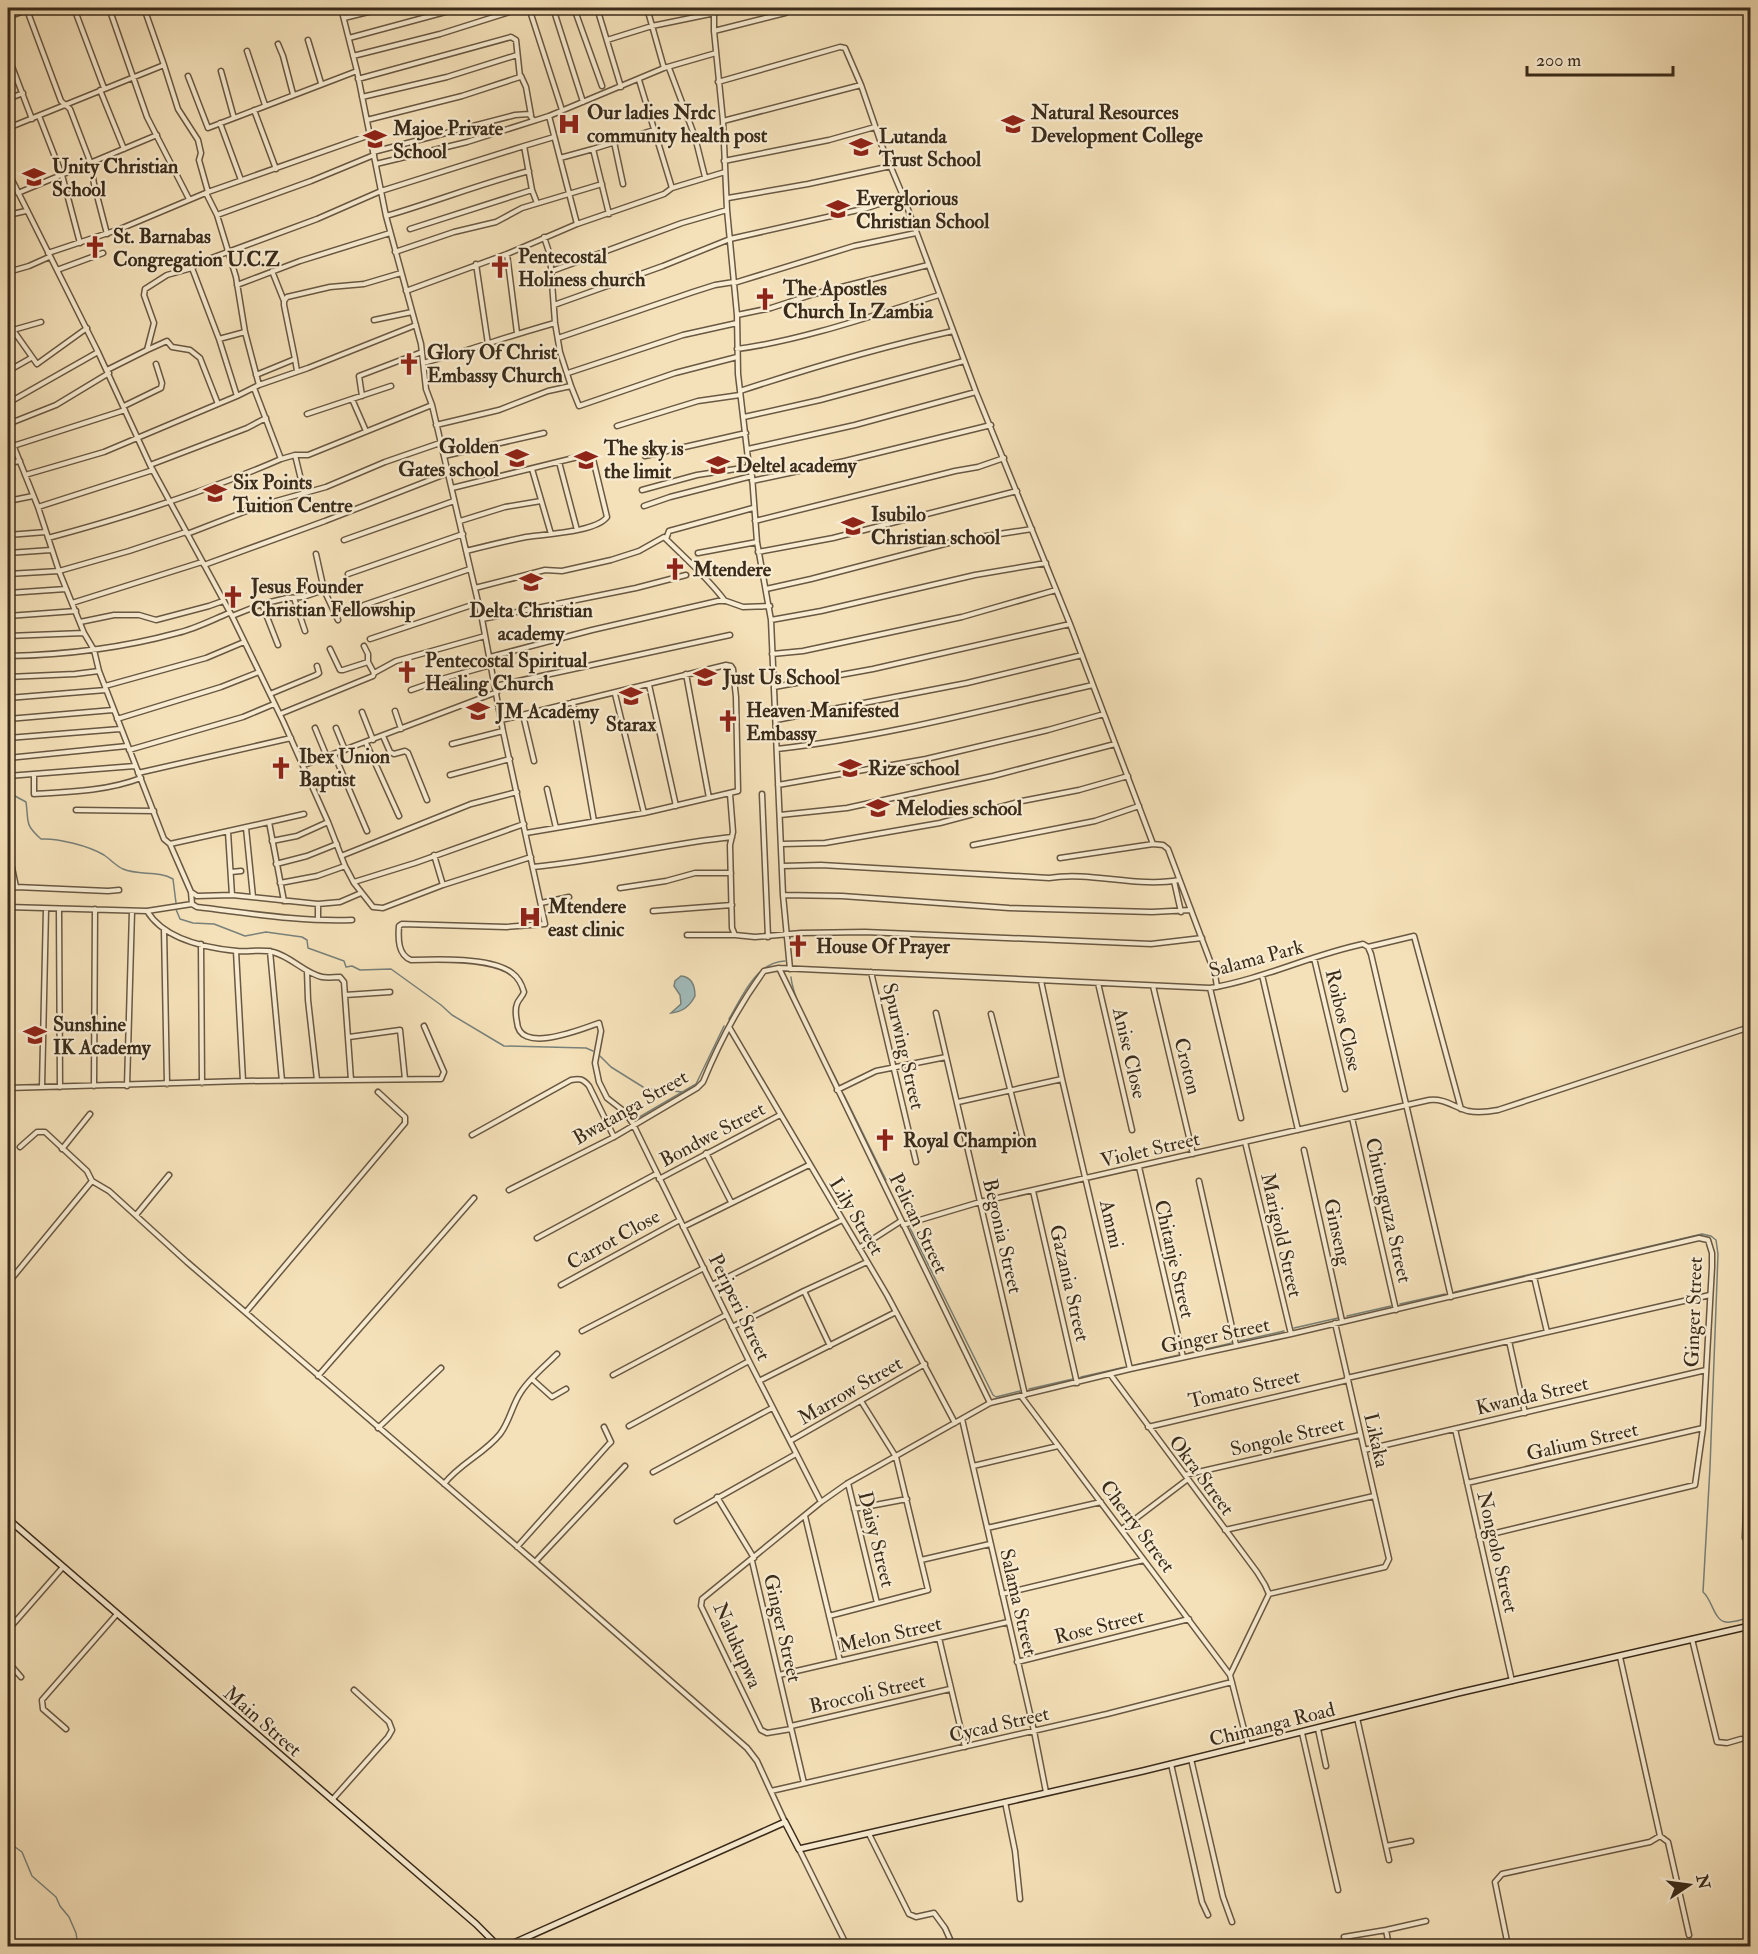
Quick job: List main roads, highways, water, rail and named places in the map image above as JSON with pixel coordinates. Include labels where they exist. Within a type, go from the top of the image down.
[{"type":"water","points":[[681,976],[692,982],[695,996],[686,1008],[671,1013],[681,1004],[680,995],[674,986],[675,981]]},
{"type":"waterway","points":[[8,796],[15,796],[26,802],[30,826],[41,839],[64,841],[82,846],[104,855],[123,869],[173,879],[176,903]]},
{"type":"waterway","points":[[175,907],[180,919],[193,923],[214,924],[245,936],[266,932],[302,937],[307,940],[308,948],[344,961],[346,967],[352,966],[360,970],[391,969],[452,1015],[504,1046],[586,1048],[593,1051]]},
{"type":"waterway","points":[[729,1019],[758,974],[766,967],[785,961]]},
{"type":"waterway","points":[[791,977],[804,1016],[839,1085]]},
{"type":"waterway","points":[[636,1119],[696,1084],[724,1026]]},
{"type":"waterway","points":[[600,1056],[611,1067],[643,1087]]},
{"type":"waterway","points":[[648,1089],[683,1092]]},
{"type":"waterway","points":[[844,1095],[886,1180]]},
{"type":"waterway","points":[[910,1228],[993,1395],[996,1397],[1020,1391]]},
{"type":"waterway","points":[[1455,1292],[1702,1234],[1716,1240],[1718,1254],[1703,1592],[1722,1621],[1732,1622],[1750,1617]]},
{"type":"waterway","points":[[1400,1304],[1445,1294]]},
{"type":"waterway","points":[[1347,1316],[1391,1306]]},
{"type":"waterway","points":[[1294,1328],[1338,1318]]},
{"type":"waterway","points":[[1240,1341],[1284,1331]]},
{"type":"waterway","points":[[1189,1353],[1232,1343]]},
{"type":"waterway","points":[[1135,1365],[1179,1355]]},
{"type":"waterway","points":[[1081,1377],[1125,1367]]},
{"type":"waterway","points":[[1029,1389],[1073,1379]]},
{"type":"waterway","points":[[8,1842],[22,1852],[32,1876],[56,1897],[69,1917],[76,1933],[78,1946]]},
{"type":"place","name":"Our ladies Nrdc community health post","points":[[569,124]]},
{"type":"place","name":"Natural Resources Development College","points":[[1013,124]]},
{"type":"place","name":"Majoe Private School","points":[[375,139]]},
{"type":"place","name":"Lutanda Trust School","points":[[861,147]]},
{"type":"place","name":"Unity Christian School","points":[[34,177]]},
{"type":"place","name":"Everglorious Christian School","points":[[838,209]]},
{"type":"place","name":"St. Barnabas Congregation U.C.Z","points":[[95,247]]},
{"type":"place","name":"Pentecostal Holiness church","points":[[500,267]]},
{"type":"place","name":"The Apostles Church In Zambia","points":[[765,299]]},
{"type":"place","name":"Glory Of Christ Embassy Church","points":[[409,364]]},
{"type":"place","name":"Golden Gates school","points":[[517,458]]},
{"type":"place","name":"The sky is the limit","points":[[586,460]]},
{"type":"place","name":"Deltel academy","points":[[718,465]]},
{"type":"place","name":"Six Points Tuition Centre","points":[[215,493]]},
{"type":"place","name":"Isubilo Christian school","points":[[853,526]]},
{"type":"place","name":"Mtendere","points":[[675,569]]},
{"type":"place","name":"Delta Christian academy","points":[[531,582]]},
{"type":"place","name":"Jesus Founder Christian Fellowship","points":[[233,597]]},
{"type":"place","name":"Pentecostal Spiritual Healing Church","points":[[407,672]]},
{"type":"place","name":"Just Us School","points":[[705,677]]},
{"type":"place","name":"Starax","points":[[631,696]]},
{"type":"place","name":"JM Academy","points":[[478,711]]},
{"type":"place","name":"Heaven Manifested Embassy","points":[[728,721]]},
{"type":"place","name":"Ibex Union Baptist","points":[[281,768]]},
{"type":"place","name":"Rize school","points":[[850,768]]},
{"type":"place","name":"Melodies school","points":[[878,808]]},
{"type":"place","name":"Mtendere east clinic","points":[[530,917]]},
{"type":"place","name":"House Of Prayer","points":[[798,946]]},
{"type":"place","name":"Sunshine IK Academy","points":[[35,1035]]},
{"type":"place","name":"Royal Champion","points":[[885,1140]]}]
